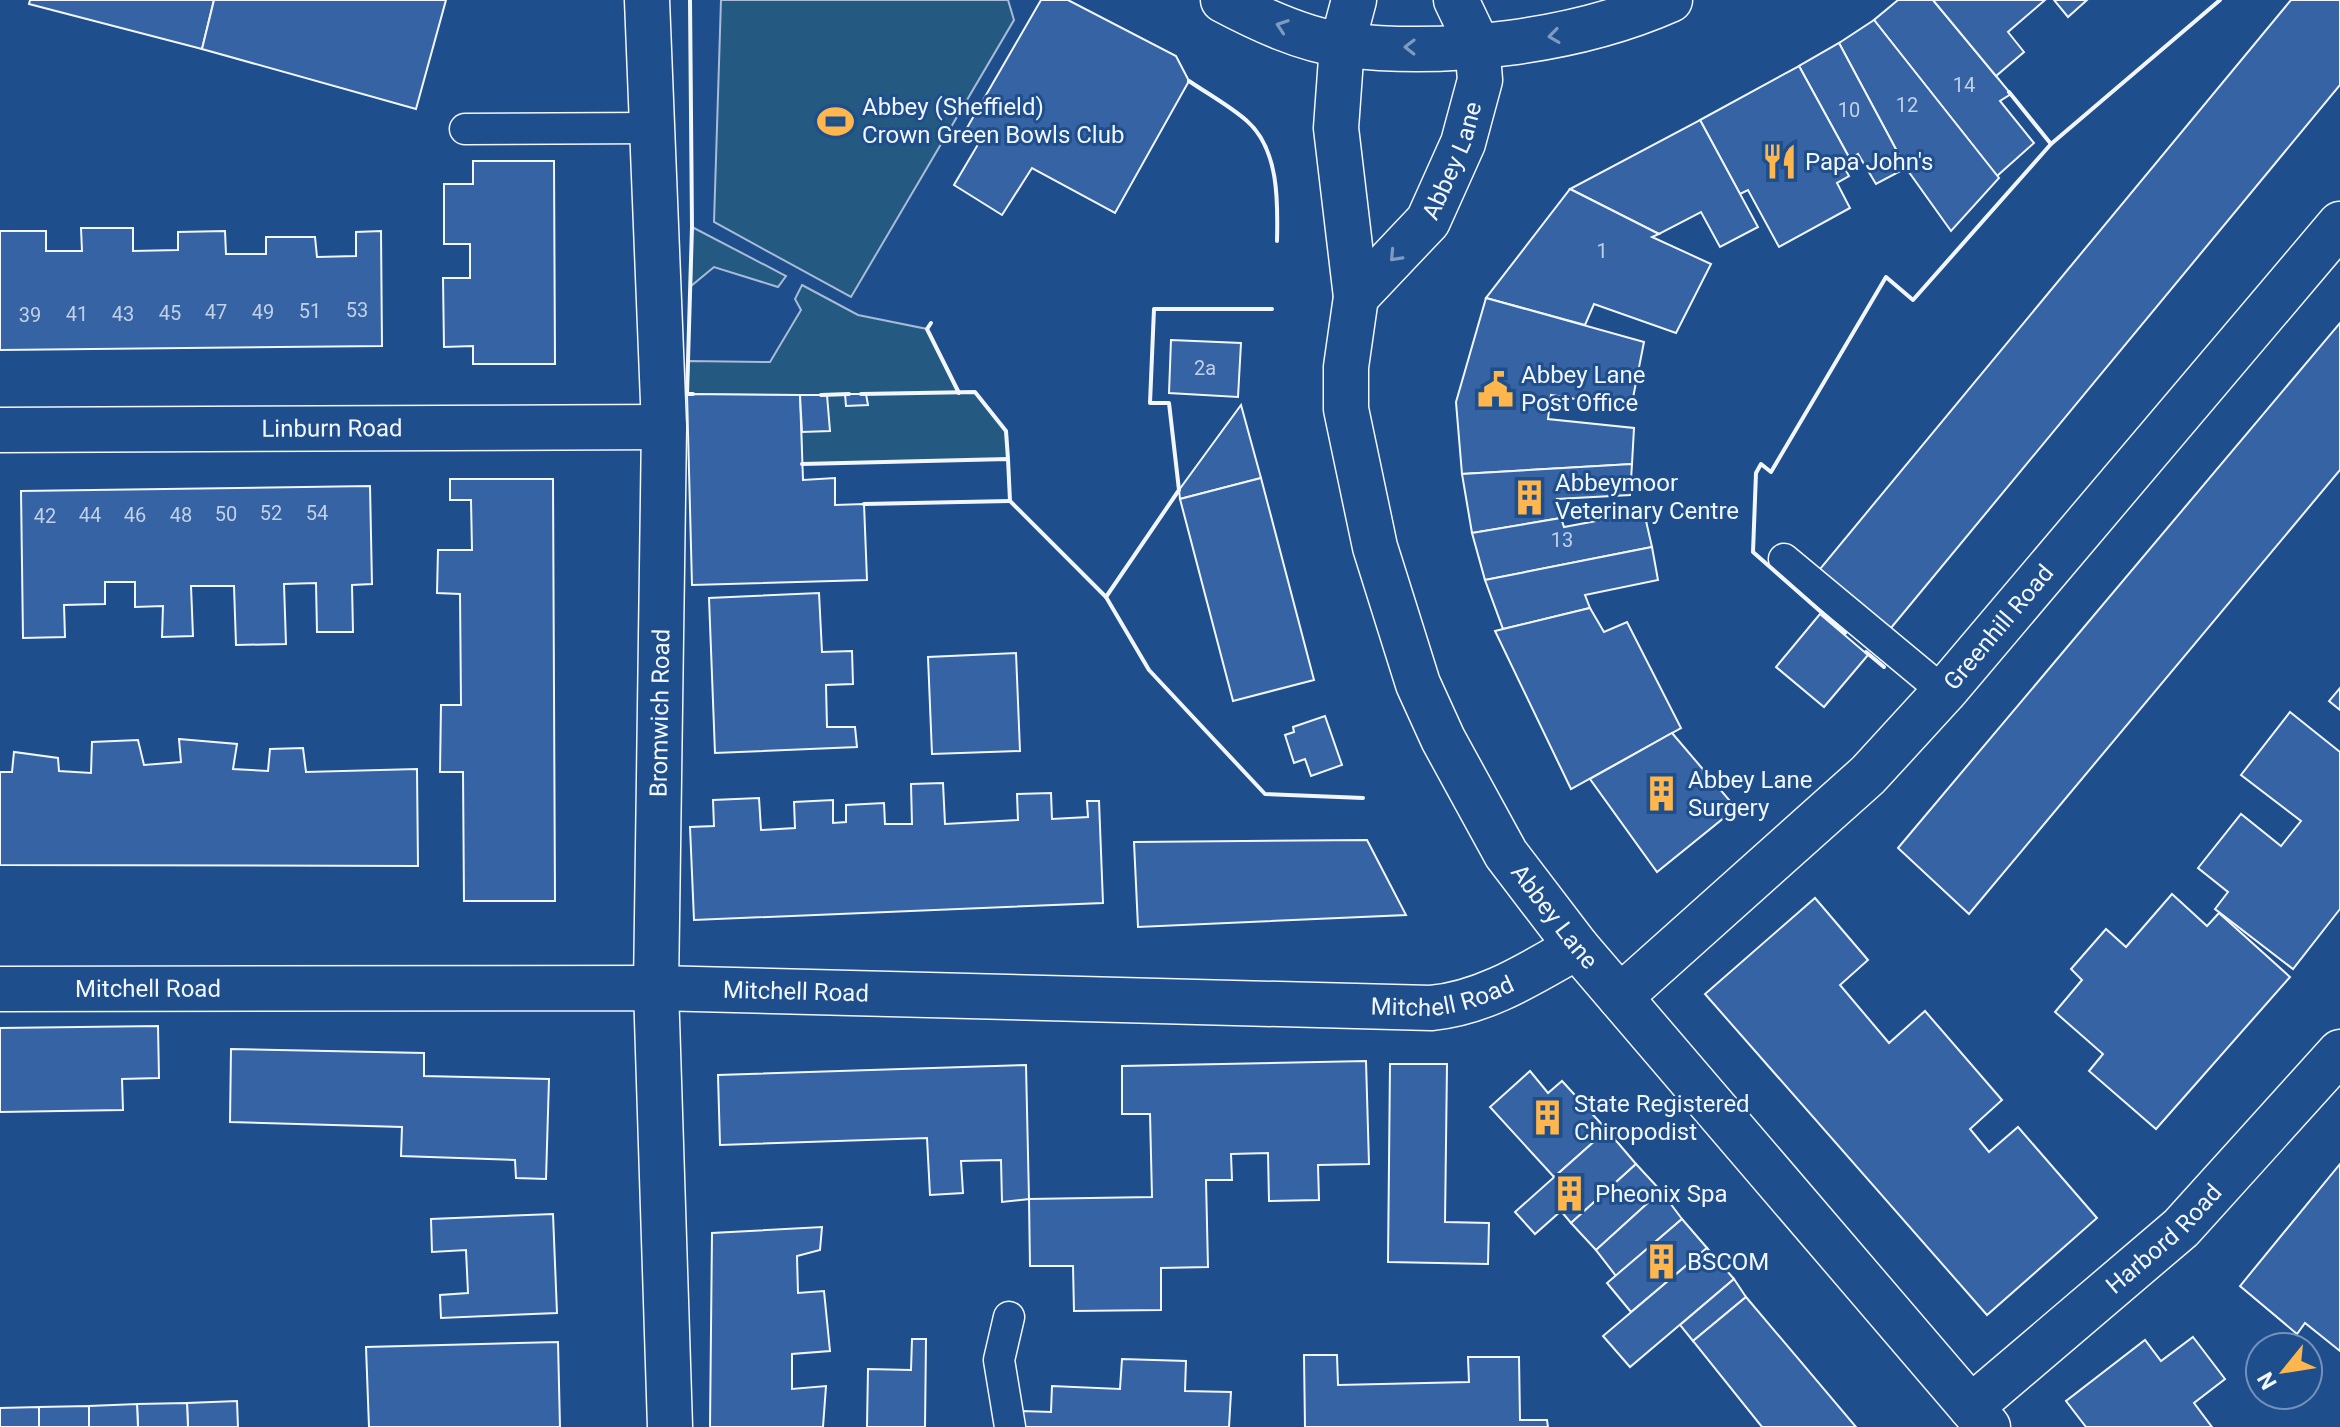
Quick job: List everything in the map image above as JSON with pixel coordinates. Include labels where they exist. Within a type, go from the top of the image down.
[{"type":"main road","name":"Bromwich Road","points":[[647,0],[664,427],[656,988],[670,1427]]},
{"type":"main road","points":[[1223,0],[1254,16],[1342,45],[1477,44],[1568,34],[1612,7],[1670,0]]},
{"type":"main road","name":"Abbey Lane","points":[[1354,0],[1342,45],[1336,128],[1356,297],[1346,367],[1346,409],[1375,547],[1418,684],[1464,780],[1506,854],[1577,947],[1980,1417]]},
{"type":"main road","name":"Abbey Lane","points":[[1356,297],[1428,221],[1463,143],[1480,80],[1477,44],[1456,0]]},
{"type":"main road","name":"Greenhill Road","points":[[1620,997],[1840,803],[1944,692],[2340,224]]},
{"type":"main road","name":"Linburn Road","points":[[0,430],[664,427]]},
{"type":"main road","name":"Mitchell Road","points":[[0,989],[656,988],[1431,1008],[1459,1004],[1490,993],[1577,947]]},
{"type":"main road","name":"Harbord Road","points":[[1980,1417],[2181,1228],[2340,1052]]},
{"type":"lane","points":[[465,129],[652,128]]},
{"type":"lane","points":[[1784,559],[1944,692]]},
{"type":"lane","points":[[1009,1317],[999,1360],[1010,1427]]},
{"type":"shaded area","name":"Abbey (Sheffield) Crown Green Bowls Club","points":[[721,0],[1008,0],[1014,20],[851,297],[714,222]]},
{"type":"shaded area","points":[[692,227],[786,276],[778,287],[714,267],[691,286]]},
{"type":"shaded area","points":[[802,285],[858,315],[927,329],[958,393],[975,392],[1006,431],[1008,459],[802,464],[800,395],[687,394],[689,361],[770,362],[801,310],[795,299]]},
{"type":"building","points":[[30,0],[214,0],[202,49],[29,4]]},
{"type":"building","points":[[214,0],[446,0],[416,109],[202,49]]},
{"type":"building","points":[[1041,0],[1068,0],[1176,56],[1189,81],[1115,213],[1032,168],[1002,215],[954,185],[980,141],[964,133]]},
{"type":"building","points":[[1898,0],[1933,0],[2011,94],[2000,101],[2034,143],[1997,176],[1874,20]]},
{"type":"building","points":[[1933,0],[2045,0],[2008,32],[2024,52],[1996,76]]},
{"type":"building","points":[[2054,0],[2087,0],[2068,17]]},
{"type":"building","points":[[2291,0],[2340,0],[2340,85],[1886,634],[1815,575]]},
{"type":"building","points":[[1874,20],[1999,178],[1951,231],[1906,168],[1839,43]]},
{"type":"building","points":[[1839,43],[1906,168],[1876,184],[1858,154],[1850,159],[1799,66]]},
{"type":"building","points":[[1799,66],[1850,159],[1842,163],[1849,176],[1837,183],[1850,208],[1779,247],[1748,190],[1740,194],[1700,120]]},
{"type":"building","points":[[1700,120],[1758,227],[1720,247],[1701,212],[1659,234],[1570,189]]},
{"type":"building","points":[[473,161],[554,161],[555,364],[473,364],[473,346],[444,347],[443,278],[470,278],[470,244],[444,244],[444,184],[473,184]]},
{"type":"building","points":[[1570,189],[1659,234],[1652,237],[1711,264],[1676,333],[1594,304],[1585,325],[1486,298]]},
{"type":"building","points":[[81,228],[133,228],[133,251],[178,250],[178,232],[225,231],[226,254],[266,254],[266,237],[315,237],[317,257],[356,256],[356,232],[381,231],[382,346],[0,350],[0,231],[46,231],[46,251],[82,251]]},
{"type":"building","points":[[1486,298],[1644,342],[1631,408],[1551,395],[1548,419],[1634,428],[1632,464],[1462,474],[1456,402]]},
{"type":"building","points":[[2340,323],[2340,470],[1969,914],[1898,848]]},
{"type":"building","points":[[1171,340],[1241,343],[1238,397],[1169,393]]},
{"type":"building","points":[[687,394],[800,395],[803,480],[835,478],[835,505],[864,504],[867,580],[692,585]]},
{"type":"building","points":[[845,394],[866,394],[868,405],[846,406]]},
{"type":"building","points":[[800,395],[827,395],[830,431],[802,432]]},
{"type":"building","points":[[1241,405],[1261,478],[1180,499],[1179,490]]},
{"type":"building","name":"Abbeymoor Veterinary Centre","points":[[1632,464],[1630,495],[1557,499],[1561,518],[1472,533],[1462,474]]},
{"type":"building","points":[[1261,478],[1314,680],[1233,701],[1180,499]]},
{"type":"building","points":[[450,479],[553,479],[555,901],[464,901],[463,772],[440,772],[441,705],[461,705],[460,594],[437,593],[438,550],[472,550],[471,500],[450,500]]},
{"type":"building","points":[[370,486],[372,584],[352,585],[353,632],[317,632],[316,583],[284,584],[286,644],[236,645],[234,586],[191,586],[193,636],[162,637],[163,606],[135,607],[135,582],[105,582],[105,604],[64,605],[65,637],[23,638],[21,491]]},
{"type":"building","points":[[1644,512],[1652,547],[1485,580],[1472,533],[1561,518],[1564,527]]},
{"type":"building","points":[[1652,547],[1658,580],[1585,595],[1590,608],[1503,629],[1485,580]]},
{"type":"building","points":[[819,593],[822,652],[852,651],[853,684],[826,685],[827,727],[855,727],[857,747],[715,753],[709,598]]},
{"type":"building","points":[[1590,608],[1604,632],[1627,622],[1681,728],[1571,789],[1495,631]]},
{"type":"building","points":[[1820,614],[1868,655],[1824,707],[1776,667]]},
{"type":"building","points":[[1016,653],[1020,751],[932,754],[928,657]]},
{"type":"building","points":[[2340,688],[2340,710],[2329,701]]},
{"type":"building","points":[[2290,712],[2340,752],[2340,909],[2293,969],[2215,909],[2228,892],[2198,868],[2241,814],[2281,846],[2301,821],[2241,775]]},
{"type":"building","points":[[1325,716],[1342,765],[1311,776],[1305,759],[1294,763],[1285,735],[1294,732],[1293,727]]},
{"type":"building","name":"Abbey Lane Surgery","points":[[1672,733],[1736,808],[1657,872],[1590,779]]},
{"type":"building","points":[[179,739],[237,744],[233,769],[268,771],[270,749],[303,748],[306,772],[417,769],[418,866],[0,865],[0,772],[12,772],[14,752],[58,758],[59,771],[91,773],[92,742],[138,740],[144,765],[181,762]]},
{"type":"building","points":[[943,783],[945,824],[1018,820],[1017,794],[1051,793],[1052,819],[1088,817],[1087,801],[1099,801],[1103,903],[694,920],[690,827],[714,826],[713,800],[759,798],[761,830],[795,828],[794,802],[833,800],[833,823],[846,822],[846,805],[884,803],[885,824],[912,824],[911,784]]},
{"type":"building","points":[[1367,840],[1406,915],[1138,927],[1134,842]]},
{"type":"building","points":[[2172,894],[2207,926],[2219,913],[2290,977],[2156,1129],[2089,1071],[2103,1054],[2055,1012],[2082,980],[2071,969],[2106,929],[2126,947]]},
{"type":"building","points":[[1815,898],[1868,960],[1840,985],[1889,1043],[1925,1011],[2002,1100],[1970,1129],[1989,1152],[2018,1127],[2097,1218],[1987,1315],[1705,994]]},
{"type":"building","points":[[158,1026],[159,1078],[122,1079],[123,1110],[0,1112],[0,1028]]},
{"type":"building","points":[[231,1049],[424,1053],[424,1076],[549,1079],[546,1179],[516,1178],[515,1160],[401,1156],[402,1127],[230,1122]]},
{"type":"building","points":[[1366,1061],[1369,1164],[1318,1165],[1319,1200],[1269,1201],[1268,1153],[1231,1154],[1232,1180],[1206,1180],[1208,1267],[1161,1268],[1161,1310],[1074,1311],[1073,1266],[1030,1266],[1029,1199],[1152,1197],[1150,1114],[1122,1114],[1122,1066]]},
{"type":"building","points":[[1390,1064],[1447,1064],[1445,1222],[1489,1223],[1488,1264],[1388,1262]]},
{"type":"building","points":[[1026,1065],[1029,1199],[1002,1202],[1001,1160],[961,1161],[963,1193],[930,1195],[927,1138],[720,1145],[718,1075]]},
{"type":"building","name":"State Registered Chiropodist","points":[[1530,1071],[1548,1093],[1562,1081],[1607,1130],[1554,1177],[1490,1107]]},
{"type":"building","name":"Pheonix Spa","points":[[1607,1130],[1636,1164],[1571,1223],[1561,1211],[1535,1234],[1515,1212]]},
{"type":"building","points":[[1636,1164],[1661,1191],[1596,1250],[1571,1223]]},
{"type":"building","points":[[2340,1164],[2340,1351],[2324,1338],[2324,1331],[2315,1331],[2305,1323],[2299,1331],[2293,1331],[2240,1286]]},
{"type":"building","points":[[1661,1191],[1682,1219],[1616,1276],[1596,1250]]},
{"type":"building","points":[[553,1214],[557,1313],[441,1318],[440,1295],[468,1293],[466,1250],[432,1252],[431,1219]]},
{"type":"building","name":"BSCOM","points":[[1682,1219],[1707,1248],[1631,1312],[1607,1283]]},
{"type":"building","points":[[822,1227],[820,1250],[797,1256],[798,1293],[824,1291],[830,1351],[792,1354],[792,1389],[826,1386],[823,1427],[710,1427],[712,1233]]},
{"type":"building","points":[[1707,1248],[1734,1279],[1630,1367],[1603,1336]]},
{"type":"building","points":[[1734,1279],[1746,1297],[1693,1341],[1680,1325]]},
{"type":"building","points":[[1746,1297],[1856,1427],[1762,1427],[1693,1341]]},
{"type":"building","points":[[2193,1337],[2225,1379],[2194,1403],[2212,1427],[2086,1427],[2066,1401],[2145,1340],[2161,1361]]},
{"type":"building","points":[[912,1339],[926,1339],[925,1427],[867,1427],[868,1369],[911,1370]]},
{"type":"building","points":[[558,1342],[560,1427],[369,1427],[366,1347]]},
{"type":"building","points":[[1304,1355],[1337,1355],[1338,1385],[1469,1382],[1468,1357],[1519,1357],[1520,1420],[1547,1420],[1548,1427],[1305,1427]]},
{"type":"building","points":[[1122,1359],[1186,1361],[1185,1391],[1231,1392],[1229,1427],[1022,1427],[1022,1411],[1051,1412],[1052,1386],[1120,1389]]},
{"type":"building","points":[[237,1401],[238,1427],[188,1427],[187,1403]]},
{"type":"building","points":[[187,1403],[188,1427],[138,1427],[137,1404]]},
{"type":"building","points":[[137,1404],[138,1427],[89,1427],[89,1406]]},
{"type":"building","points":[[89,1406],[89,1427],[39,1427],[39,1407]]},
{"type":"building","points":[[39,1407],[39,1427],[0,1427],[0,1408]]},
{"type":"wall","points":[[690,0],[692,227],[687,394],[693,394]]},
{"type":"wall","points":[[1845,633],[1753,552],[1756,473],[1761,464],[1771,472],[1886,277],[1913,300],[2051,144],[2220,0]]},
{"type":"wall","points":[[1189,81],[1226,105],[1258,133],[1271,161],[1274,177],[1277,241]]},
{"type":"wall","points":[[2009,92],[2051,144]]},
{"type":"wall","points":[[802,464],[1008,459],[1010,501],[1106,597],[1179,490],[1169,403],[1150,403],[1154,309],[1272,309]]},
{"type":"wall","points":[[931,323],[927,329],[959,393]]},
{"type":"wall","points":[[861,394],[975,392],[1006,431],[1008,459]]},
{"type":"wall","points":[[821,395],[849,394]]},
{"type":"wall","points":[[864,504],[1010,501]]},
{"type":"wall","points":[[1106,597],[1149,670],[1265,794],[1363,798]]},
{"type":"wall","points":[[1866,652],[1884,667]]},
{"type":"place","name":"Abbey (Sheffield) Crown Green Bowls Club","points":[[836,121]]},
{"type":"place","name":"Papa John's","points":[[1779,162]]},
{"type":"place","name":"Abbey Lane Post Office","points":[[1495,389]]},
{"type":"place","name":"Abbeymoor Veterinary Centre","points":[[1529,497]]},
{"type":"place","name":"Abbey Lane Surgery","points":[[1662,794]]},
{"type":"place","name":"State Registered Chiropodist","points":[[1548,1118]]},
{"type":"place","name":"Pheonix Spa","points":[[1569,1194]]},
{"type":"place","name":"BSCOM","points":[[1661,1262]]}]
